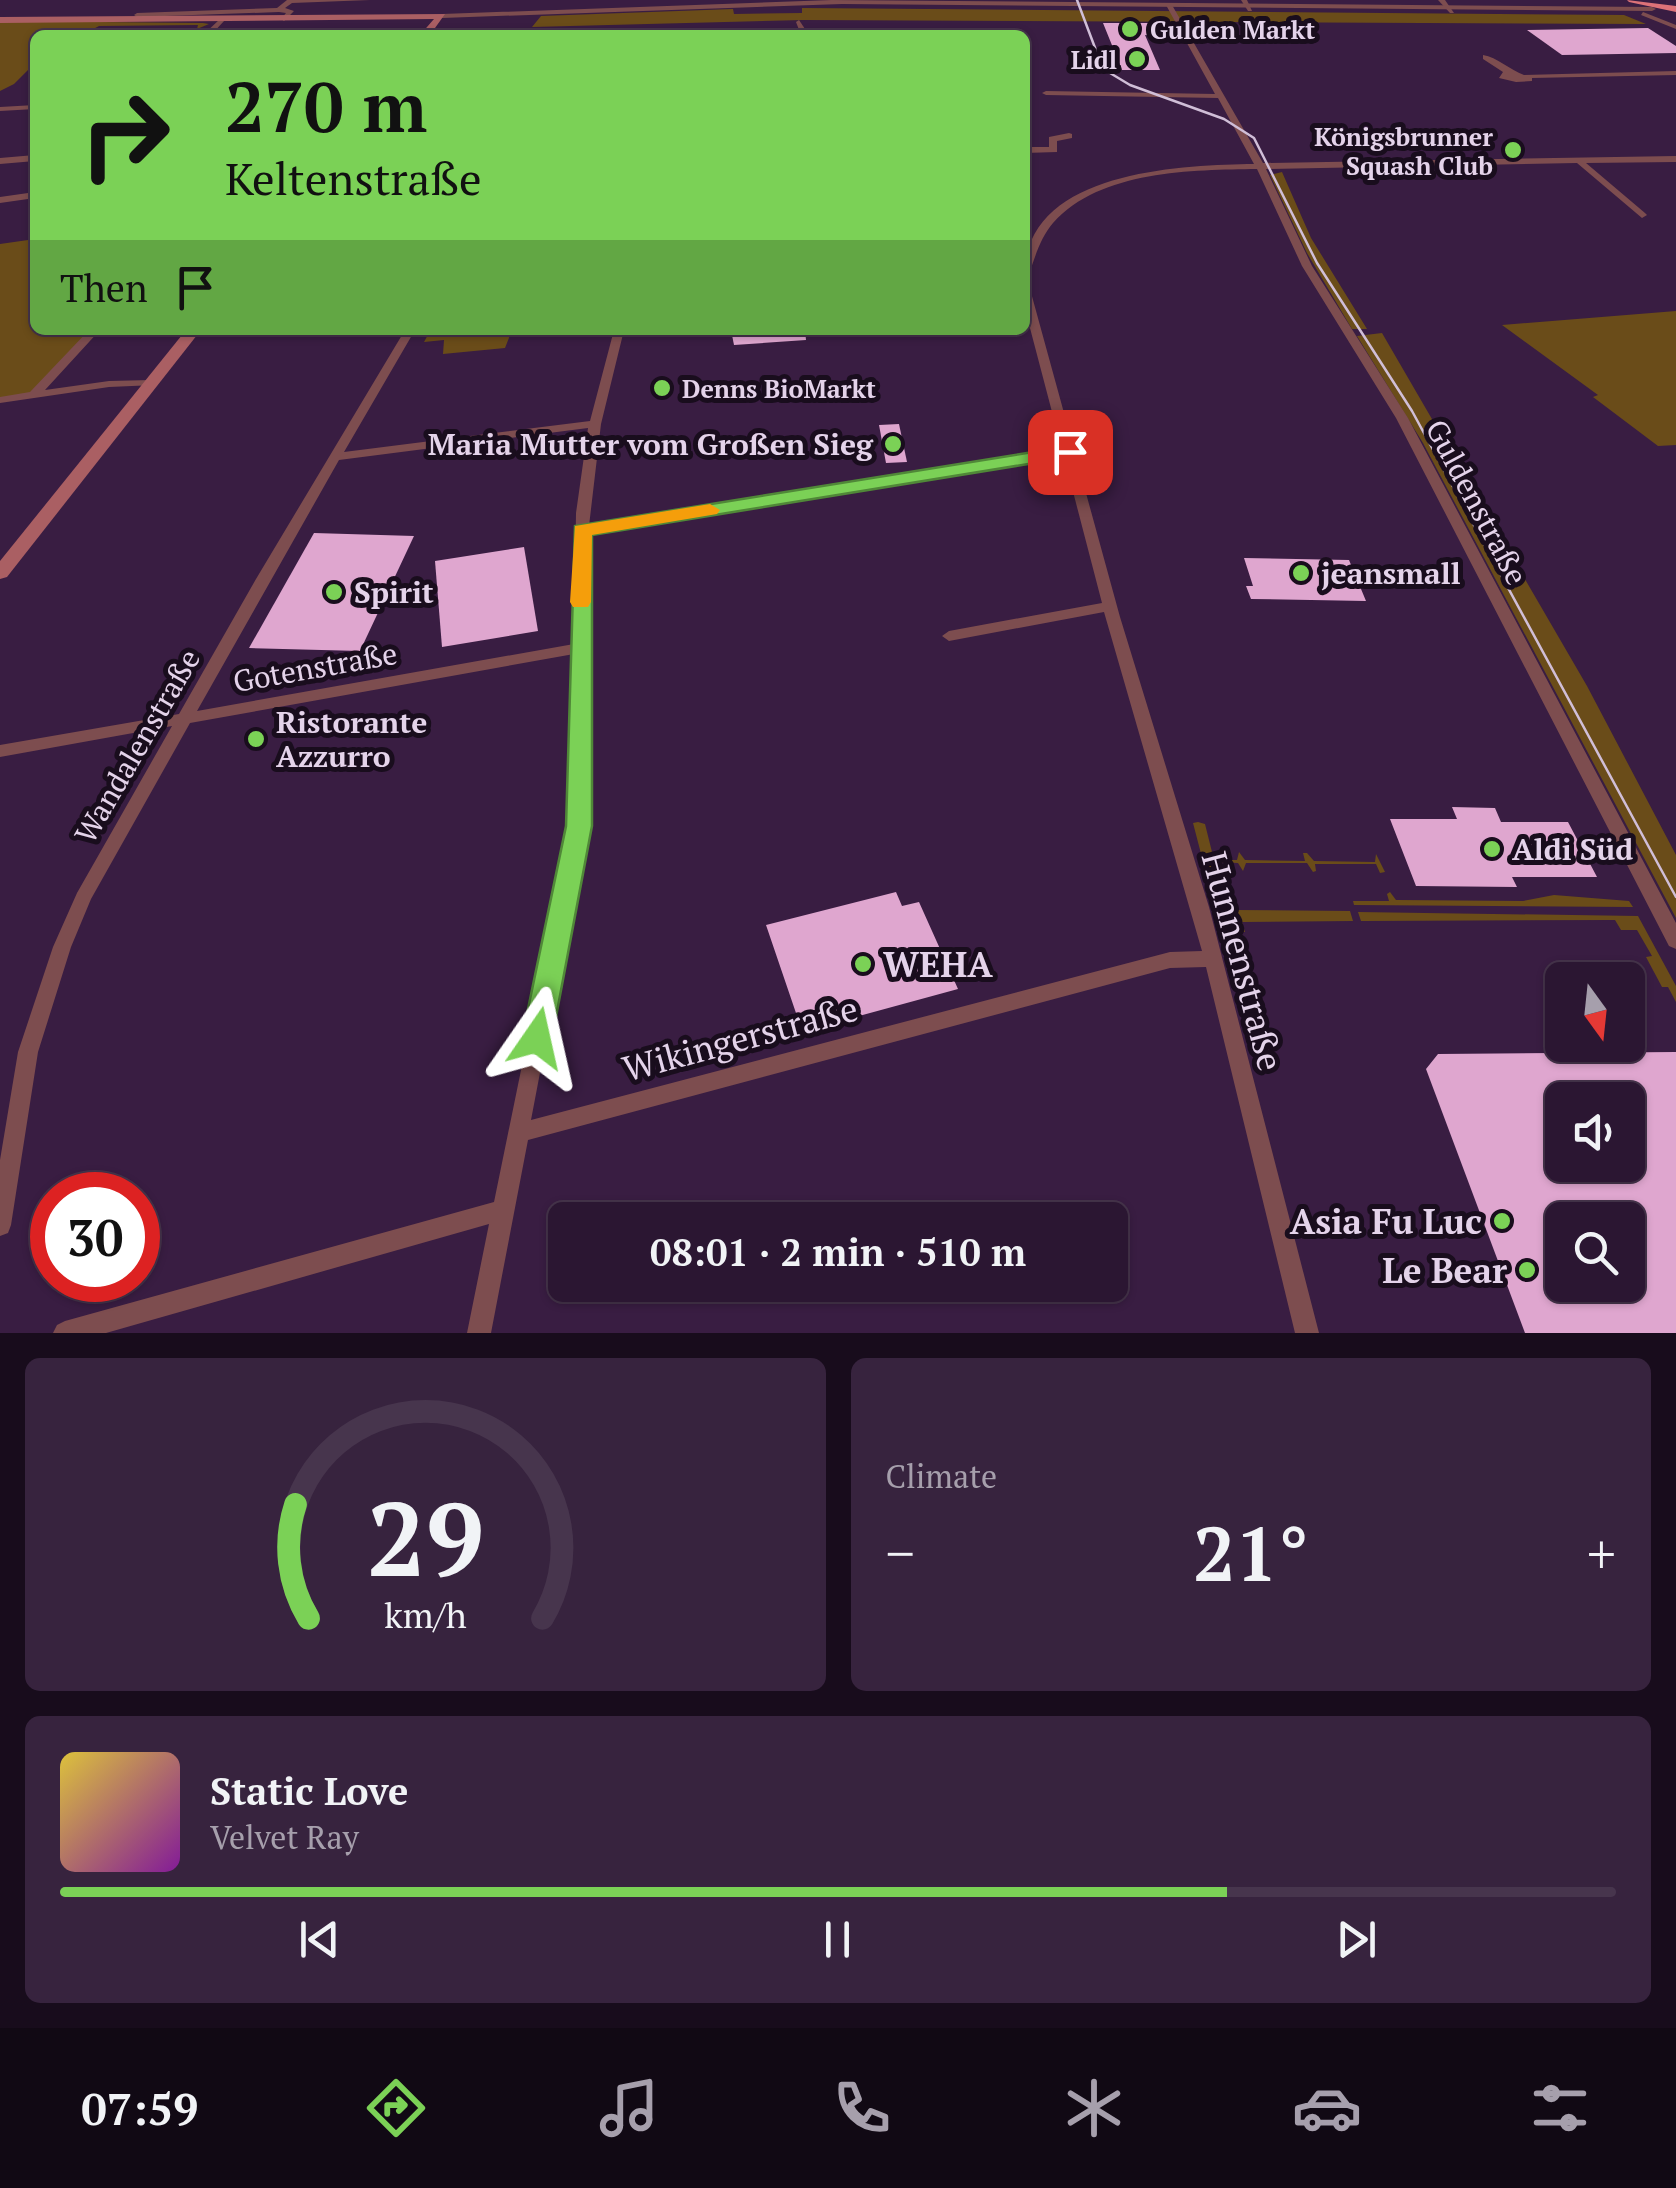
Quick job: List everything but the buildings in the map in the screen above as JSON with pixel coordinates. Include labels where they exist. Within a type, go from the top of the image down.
[{"type":"highway","points":[[1645,9],[1676,10]]},
{"type":"highway","points":[[1645,9],[1676,10]]},
{"type":"main road","points":[[0,20],[222,20],[282,14],[442,16]]},
{"type":"main road","points":[[430,30],[442,16]]},
{"type":"main road","points":[[0,573],[190,335]]},
{"type":"street","points":[[137,15],[282,14],[290,1],[367,0]]},
{"type":"street","points":[[1624,0],[1645,9]]},
{"type":"street","points":[[736,5],[897,1],[1170,7]]},
{"type":"street","points":[[442,16],[453,3]]},
{"type":"street","points":[[442,16],[657,4],[1645,9]]},
{"type":"street","name":"Guldenstraße","points":[[1170,7],[1260,166],[1323,294],[1410,433],[1676,941]]},
{"type":"street","points":[[212,30],[222,20]]},
{"type":"street","points":[[798,22],[803,30]]},
{"type":"street","points":[[1486,57],[1508,72],[1502,76],[1520,81],[1529,79],[1528,76],[1676,73]]},
{"type":"street","points":[[1046,92],[1218,96]]},
{"type":"street","points":[[0,110],[30,107]]},
{"type":"street","points":[[1030,150],[1054,150],[1052,139],[1069,136]]},
{"type":"street","points":[[0,161],[30,158]]},
{"type":"street","points":[[1030,233],[1058,211],[1118,181],[1189,168],[1676,159]]},
{"type":"street","points":[[1581,162],[1642,215]]},
{"type":"street","points":[[0,200],[30,196]]},
{"type":"street","name":"Hunnenstraße","points":[[1030,307],[1110,606],[1213,959],[1307,1333]]},
{"type":"street","points":[[34,395],[91,335]]},
{"type":"street","name":"Wandalenstraße","points":[[0,1225],[28,1052],[62,947],[83,898],[407,335]]},
{"type":"street","points":[[479,1333],[579,826],[582,531],[595,424],[619,335]]},
{"type":"street","points":[[0,400],[109,384],[151,384]]},
{"type":"street","points":[[336,457],[595,424]]},
{"type":"street","points":[[582,531],[1070,452]]},
{"type":"street","points":[[948,636],[1110,606]]},
{"type":"street","name":"Gotenstraße","points":[[0,751],[580,648]]},
{"type":"street","name":"Wikingerstraße","points":[[518,1133],[1170,960],[1213,959]]},
{"type":"street","points":[[65,1333],[503,1210]]},
{"type":"shaded area","points":[[802,8],[1624,15],[1646,24],[803,20],[532,27],[541,16],[733,9],[734,14],[802,13]]},
{"type":"shaded area","points":[[0,21],[209,24],[197,29],[198,25],[30,30],[30,68],[0,91]]},
{"type":"shaded area","points":[[1282,172],[1311,238],[1367,329],[1352,329],[1307,253],[1270,175]]},
{"type":"shaded area","points":[[30,240],[30,335],[90,335],[32,394],[0,398],[0,244]]},
{"type":"shaded area","points":[[1676,311],[1676,445],[1658,446],[1593,397],[1598,395],[1502,325]]},
{"type":"shaded area","points":[[1382,333],[1587,686],[1676,855],[1676,918],[1423,443],[1357,336]]},
{"type":"shaded area","points":[[428,335],[510,335],[505,348],[443,354],[444,340],[424,342]]},
{"type":"shaded area","points":[[1193,823],[1205,824],[1214,860],[1237,860],[1239,852],[1245,860],[1305,861],[1303,853],[1307,853],[1314,861],[1375,862],[1376,854],[1385,872],[1380,873],[1376,864],[1315,864],[1313,872],[1307,863],[1246,863],[1243,871],[1238,863],[1215,862],[1215,871],[1205,869]]},
{"type":"shaded area","points":[[1390,892],[1396,900],[1523,901],[1554,895],[1629,901],[1633,907],[1354,905],[1353,901],[1389,901]]},
{"type":"shaded area","points":[[1235,910],[1350,911],[1353,921],[1242,922],[1245,932],[1230,932],[1264,1064],[1261,1065],[1221,915]]},
{"type":"shaded area","points":[[1358,912],[1638,916],[1676,986],[1676,1002],[1668,987],[1662,987],[1646,957],[1652,956],[1637,930],[1621,930],[1615,920],[1361,921]]},
{"type":"tram line","points":[[1077,0],[1100,61],[1110,73],[1130,85],[1224,119],[1254,138],[1317,263],[1412,411],[1676,897]]},
{"type":"slow traffic","points":[[580,602],[582,531],[710,510]]},
{"type":"place","name":"Gulden Markt","points":[[1130,29]]},
{"type":"place","name":"Lidl","points":[[1137,59]]},
{"type":"place","name":"Königsbrunner Squash Club","points":[[1513,150]]},
{"type":"place","name":"Denns BioMarkt","points":[[662,388]]},
{"type":"place","name":"Maria Mutter vom Großen Sieg","points":[[893,444]]},
{"type":"place","name":"jeansmall","points":[[1301,573]]},
{"type":"place","name":"Spirit","points":[[334,592]]},
{"type":"place","name":"Ristorante Azzurro","points":[[256,739]]},
{"type":"place","name":"Aldi Süd","points":[[1492,849]]},
{"type":"place","name":"WEHA","points":[[863,964]]},
{"type":"place","name":"Asia Fu Luc","points":[[1502,1221]]},
{"type":"place","name":"Le Bear","points":[[1527,1270]]},
{"type":"route","points":[[537,1038],[579,826],[582,531],[1070,452]]}]
